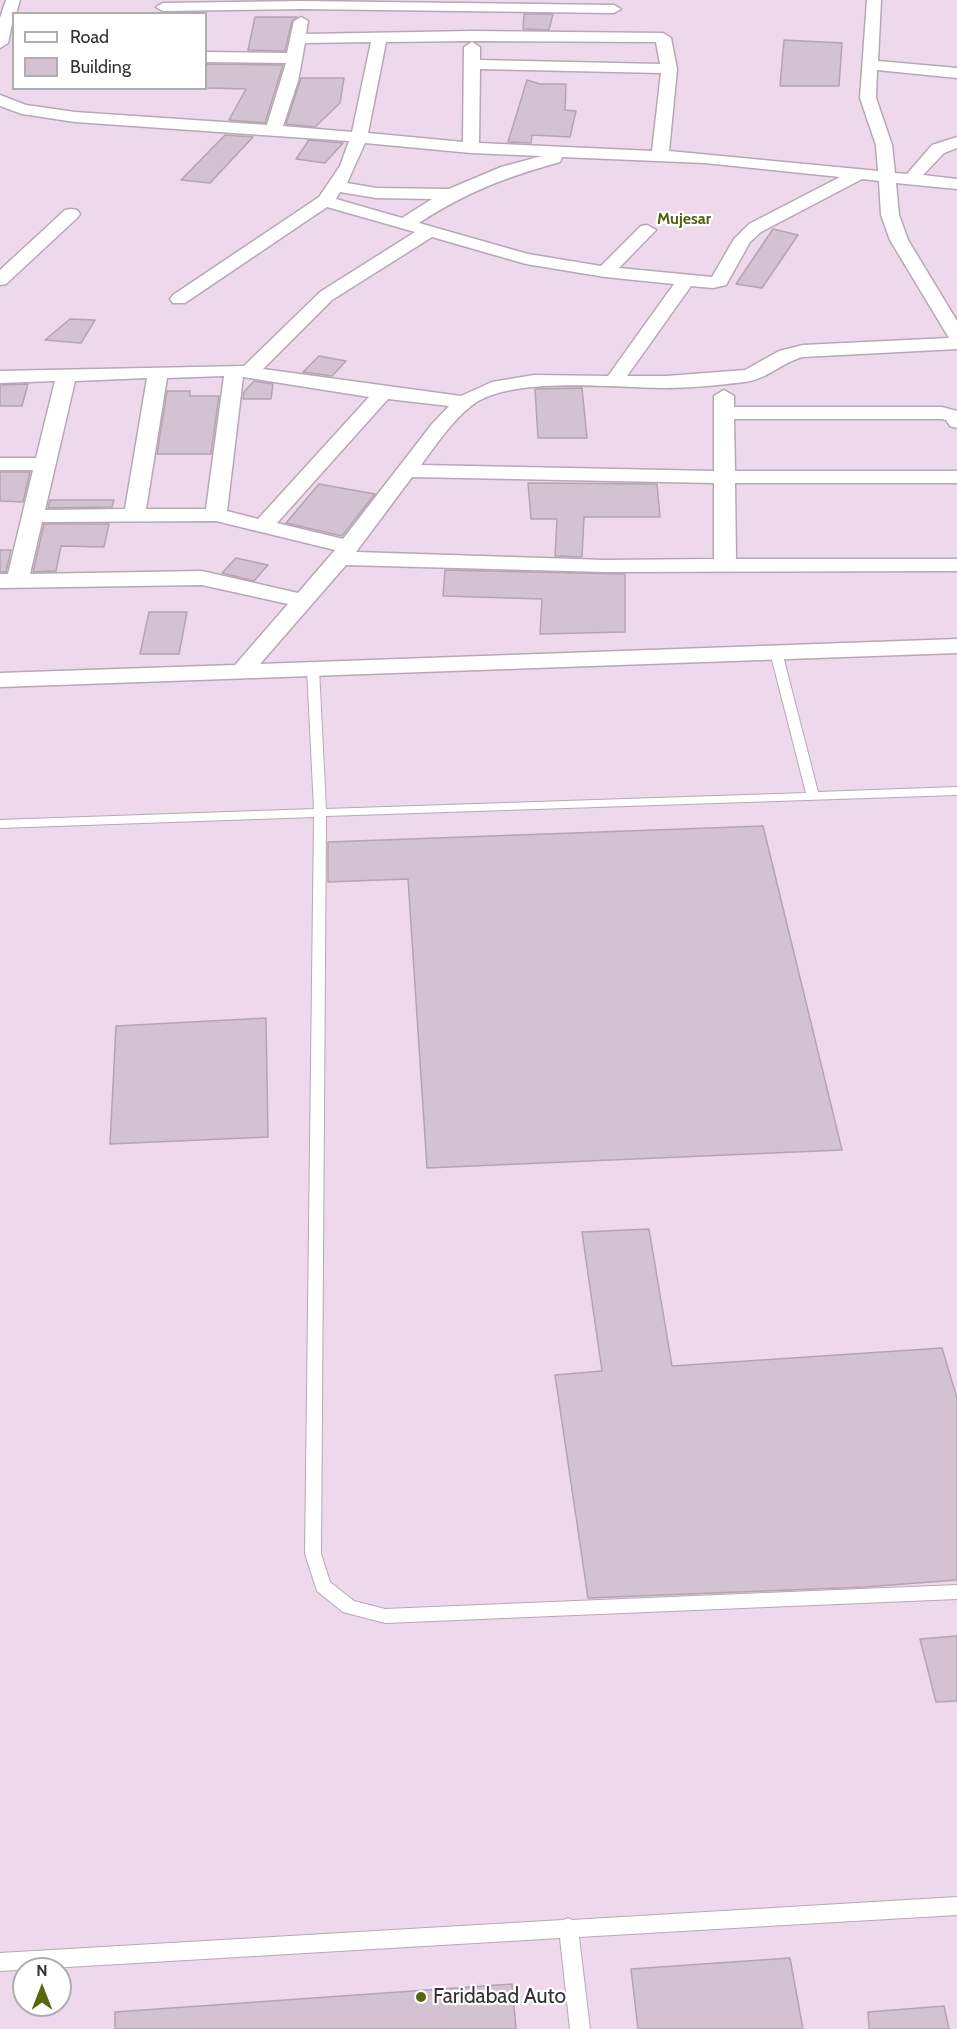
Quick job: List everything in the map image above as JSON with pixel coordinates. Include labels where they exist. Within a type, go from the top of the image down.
[{"type":"street","points":[[0,43],[13,0]]},
{"type":"street","points":[[874,0],[868,65],[868,98],[884,145],[893,230],[957,336]]},
{"type":"street","points":[[274,130],[296,58],[297,29],[303,3]]},
{"type":"street","points":[[163,7],[303,3],[475,4],[614,9]]},
{"type":"street","points":[[471,148],[472,36],[475,4]]},
{"type":"street","points":[[297,29],[380,38],[472,36],[659,38],[665,40],[669,69],[660,155]]},
{"type":"street","points":[[179,299],[326,201],[338,187],[358,137],[380,38]]},
{"type":"street","points":[[207,57],[296,58]]},
{"type":"street","points":[[473,64],[669,69]]},
{"type":"street","points":[[868,65],[957,73]]},
{"type":"street","points":[[0,100],[22,109],[56,116],[274,130],[471,148],[705,158],[957,184]]},
{"type":"street","points":[[912,178],[938,149],[957,142]]},
{"type":"street","points":[[406,223],[451,194],[507,171],[582,151]]},
{"type":"street","points":[[326,201],[526,259],[605,273],[720,281],[743,239],[755,228],[859,174]]},
{"type":"street","points":[[338,187],[376,193],[451,194]]},
{"type":"street","points":[[0,280],[71,214]]},
{"type":"street","points":[[216,515],[241,371],[326,296],[431,230]]},
{"type":"street","points":[[605,273],[647,230]]},
{"type":"street","points":[[614,381],[686,280]]},
{"type":"street","points":[[242,671],[345,553],[439,428],[464,402],[479,393],[516,383],[667,382],[726,378],[756,374],[786,355],[802,351],[957,343]]},
{"type":"street","points":[[0,377],[241,371],[383,393],[464,402]]},
{"type":"street","points":[[135,515],[158,373]]},
{"type":"street","points":[[66,376],[33,516],[8,581],[209,578],[305,601]]},
{"type":"street","points":[[725,566],[726,477],[723,413],[726,378]]},
{"type":"street","points":[[263,526],[383,393]]},
{"type":"street","points":[[723,413],[942,413],[955,416],[957,422]]},
{"type":"street","points":[[0,464],[45,464]]},
{"type":"street","points":[[408,471],[726,477],[957,477]]},
{"type":"street","points":[[33,516],[216,515],[263,526],[345,553],[605,566],[957,565]]},
{"type":"street","points":[[0,680],[957,646]]},
{"type":"lane","points":[[776,652],[813,796]]},
{"type":"lane","points":[[313,669],[320,813],[313,1554],[323,1586],[349,1607],[385,1616],[957,1592]]},
{"type":"lane","points":[[0,824],[957,791]]},
{"type":"lane","points":[[0,1962],[957,1906]]},
{"type":"lane","points":[[568,1928],[580,2029]]},
{"type":"shaded area","points":[[0,0],[957,0],[957,2029],[0,2029]]},
{"type":"building","points":[[524,14],[553,14],[549,30],[523,29]]},
{"type":"building","points":[[255,17],[297,17],[292,21],[285,51],[248,50]]},
{"type":"building","points":[[784,40],[842,43],[839,86],[780,86]]},
{"type":"building","points":[[207,64],[283,65],[265,123],[229,120],[246,89],[207,88]]},
{"type":"building","points":[[301,78],[344,78],[340,103],[315,127],[286,124]]},
{"type":"building","points":[[527,80],[540,84],[566,84],[565,110],[576,111],[570,137],[532,135],[531,143],[508,142]]},
{"type":"building","points":[[225,135],[253,137],[210,183],[181,180]]},
{"type":"building","points":[[309,140],[343,143],[325,163],[296,159]]},
{"type":"building","points":[[773,229],[798,235],[762,288],[736,284]]},
{"type":"building","points":[[70,319],[95,320],[81,343],[45,340]]},
{"type":"building","points":[[319,356],[346,361],[332,376],[303,372]]},
{"type":"building","points":[[254,381],[273,384],[271,399],[243,399],[244,392]]},
{"type":"building","points":[[28,384],[22,406],[0,406],[0,385]]},
{"type":"building","points":[[582,388],[587,438],[538,438],[535,389]]},
{"type":"building","points":[[167,391],[190,391],[190,396],[219,396],[211,454],[157,454]]},
{"type":"building","points":[[0,472],[30,472],[23,502],[0,501]]},
{"type":"building","points":[[528,483],[657,484],[660,517],[584,517],[582,557],[555,556],[557,519],[531,519]]},
{"type":"building","points":[[319,484],[375,494],[342,536],[286,523]]},
{"type":"building","points":[[50,500],[114,500],[112,507],[48,508]]},
{"type":"building","points":[[44,524],[109,524],[104,547],[61,546],[56,571],[33,572]]},
{"type":"building","points":[[0,550],[11,550],[6,572],[0,572]]},
{"type":"building","points":[[236,558],[268,565],[254,581],[222,573]]},
{"type":"building","points":[[445,570],[625,574],[625,632],[540,634],[542,599],[443,596]]},
{"type":"building","points":[[149,612],[187,612],[179,654],[140,654]]},
{"type":"building","points":[[763,826],[842,1150],[427,1168],[408,879],[328,882],[328,842]]},
{"type":"building","points":[[266,1018],[268,1137],[110,1144],[116,1026]]},
{"type":"building","points":[[649,1229],[672,1366],[942,1348],[957,1398],[957,1580],[865,1587],[588,1598],[555,1375],[602,1371],[582,1232]]},
{"type":"building","points":[[957,1636],[957,1701],[936,1702],[920,1639]]},
{"type":"building","points":[[790,1958],[803,2029],[638,2029],[631,1969]]},
{"type":"building","name":"Faridabad Auto","points":[[512,1984],[516,2029],[115,2029],[115,2012]]},
{"type":"building","points":[[944,2006],[949,2029],[869,2029],[868,2012]]},
{"type":"place","name":"Faridabad Auto","points":[[421,1997]]},
{"type":"district","name":"Mujesar","points":[[684,219]]}]
